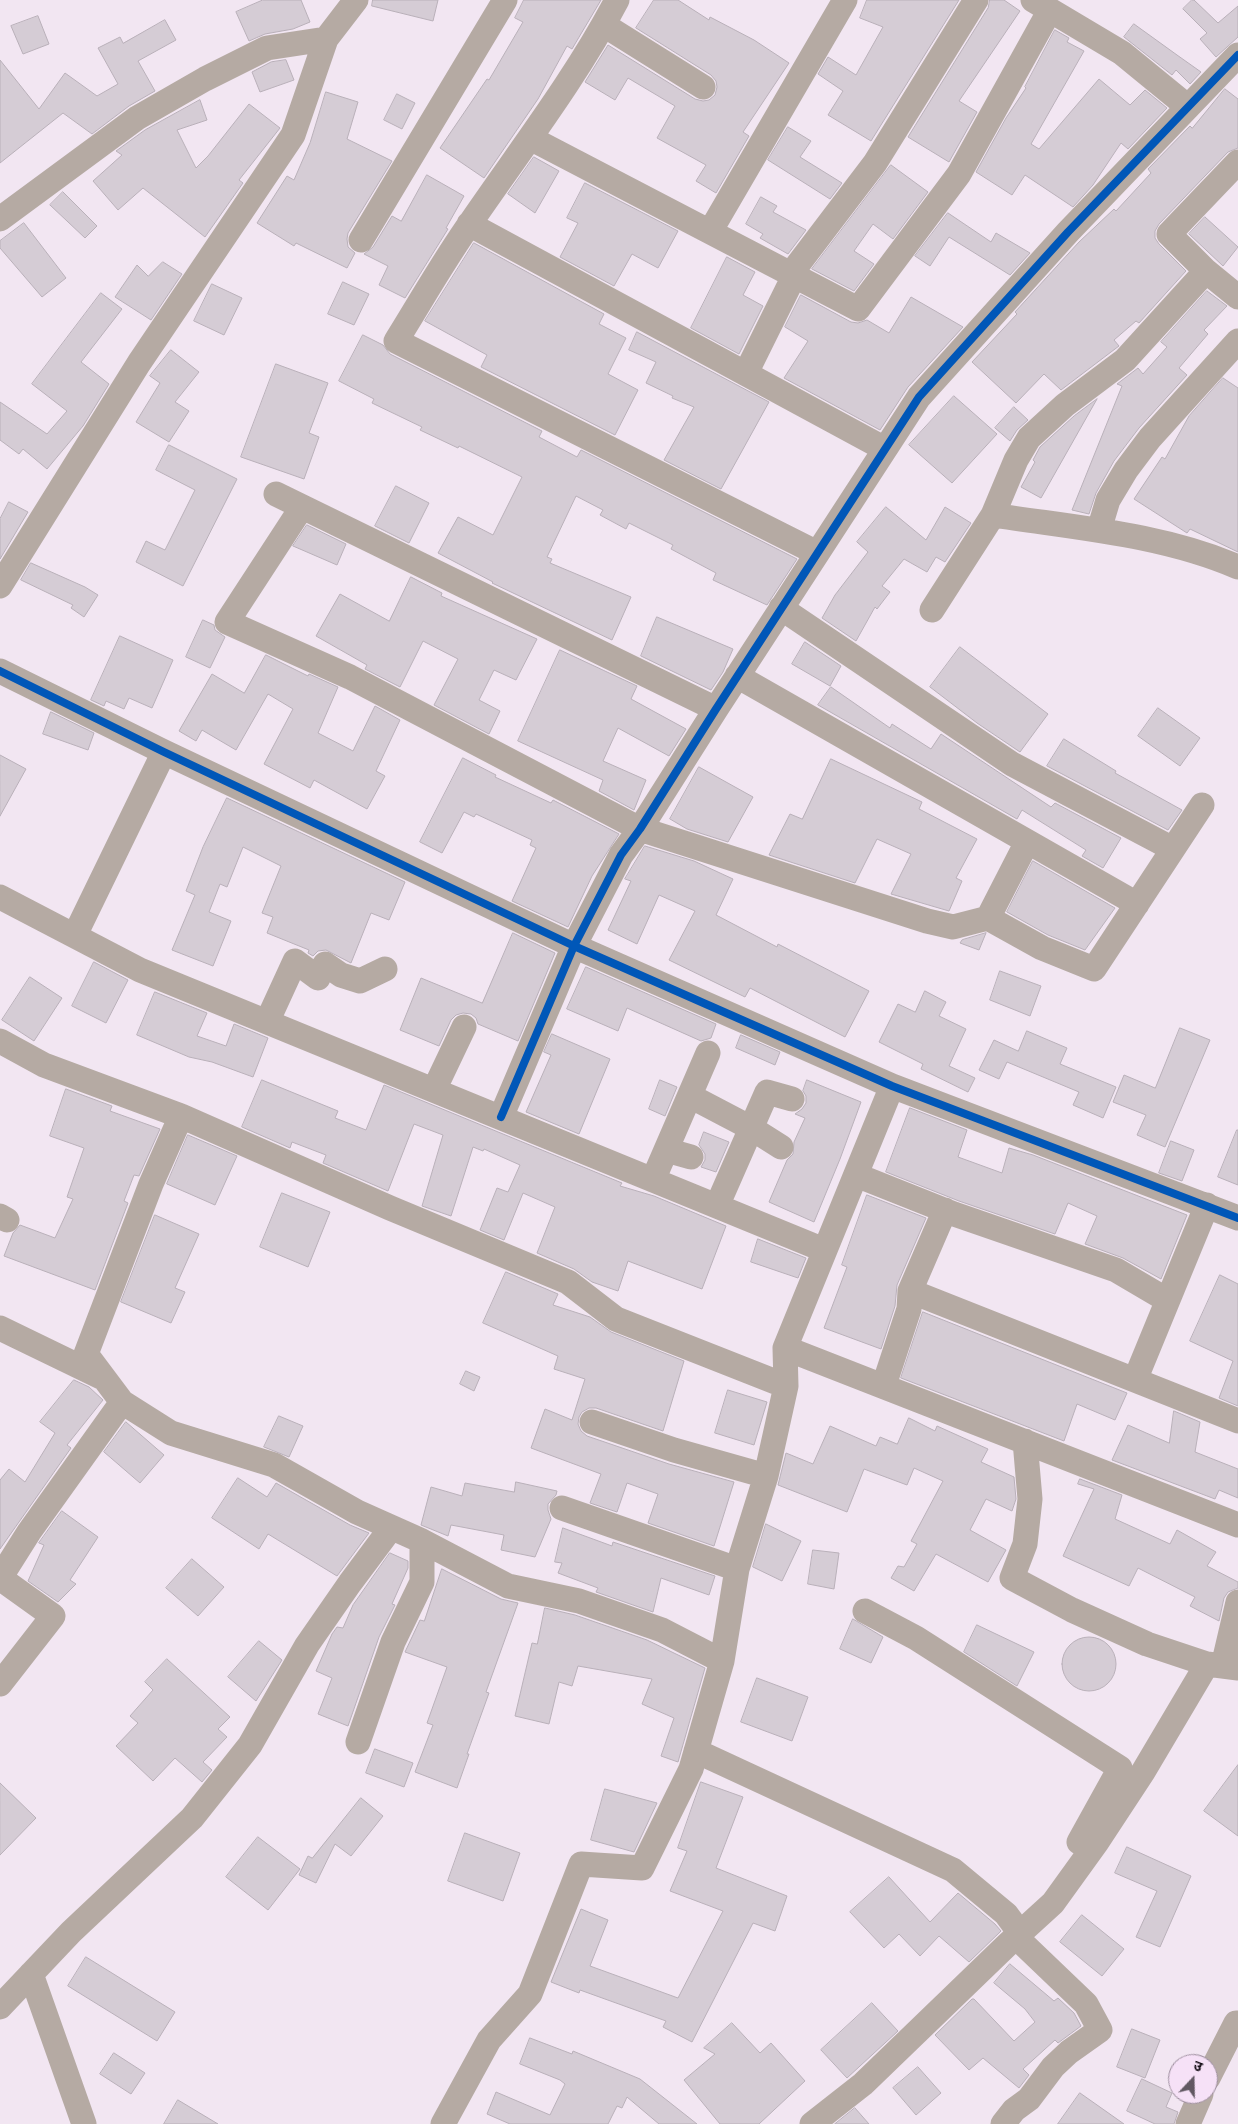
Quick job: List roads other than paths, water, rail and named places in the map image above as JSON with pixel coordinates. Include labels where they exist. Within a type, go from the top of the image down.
[{"type":"street","points":[[0,586],[139,363],[293,135],[326,40],[356,0]]},
{"type":"street","points":[[361,240],[505,0]]},
{"type":"street","points":[[617,0],[604,25],[530,138],[469,224],[396,341],[817,553]]},
{"type":"street","points":[[711,230],[845,0]]},
{"type":"street","points":[[746,373],[794,276],[796,267],[875,164],[976,0]]},
{"type":"street","points":[[530,138],[711,230],[858,309],[959,174],[1041,5],[1122,53],[1188,107]]},
{"type":"street","points":[[604,25],[703,87]]},
{"type":"street","points":[[0,219],[137,118],[205,79],[267,48],[326,40]]},
{"type":"street","points":[[501,1117],[574,946],[621,855],[640,829],[737,676],[919,397],[1068,232],[1238,55]]},
{"type":"street","points":[[1238,162],[1169,234],[1206,271],[1238,297]]},
{"type":"street","points":[[469,224],[885,449]]},
{"type":"street","points":[[932,610],[993,515],[1016,460],[1028,438],[1065,405],[1125,360],[1206,271]]},
{"type":"street","points":[[1099,530],[1108,500],[1150,438],[1238,341]]},
{"type":"street","points":[[276,494],[716,709]]},
{"type":"street","points":[[302,507],[227,622],[350,677],[640,829],[927,921],[953,927],[988,918],[1042,948],[1094,969],[1202,805]]},
{"type":"street","points":[[993,515],[1099,530],[1179,545],[1238,567]]},
{"type":"street","points":[[781,608],[1012,764],[1173,849]]},
{"type":"street","points":[[0,671],[164,752],[574,946],[892,1086],[1238,1218]]},
{"type":"street","points":[[737,676],[1137,904]]},
{"type":"street","points":[[75,935],[164,752]]},
{"type":"street","points":[[988,918],[1027,842]]},
{"type":"street","points":[[0,897],[140,970],[824,1250]]},
{"type":"street","points":[[267,1022],[296,961],[318,978],[325,964],[341,975],[360,981],[385,970]]},
{"type":"street","points":[[434,1090],[464,1027]]},
{"type":"street","points":[[0,1041],[44,1065],[181,1116],[390,1208],[568,1282],[616,1319],[786,1386]]},
{"type":"street","points":[[653,1180],[708,1053]]},
{"type":"street","points":[[443,2124],[489,2040],[530,1994],[581,1864],[642,1868],[691,1769],[722,1661],[737,1569],[766,1476],[786,1386],[785,1348],[892,1086]]},
{"type":"street","points":[[717,1206],[767,1092],[792,1099]]},
{"type":"street","points":[[690,1096],[751,1128],[781,1147]]},
{"type":"street","points":[[181,1116],[151,1184],[86,1354],[122,1402],[171,1433],[274,1465],[357,1512],[422,1541],[508,1586],[579,1601],[662,1630],[722,1661]]},
{"type":"street","points":[[666,1150],[691,1157]]},
{"type":"street","points":[[856,1175],[945,1210],[1116,1270],[1167,1300]]},
{"type":"street","points":[[1135,1380],[1207,1205]]},
{"type":"street","points":[[884,1385],[909,1309],[910,1292],[945,1210]]},
{"type":"street","points":[[910,1292],[1238,1421]]},
{"type":"street","points":[[0,1328],[104,1378]]},
{"type":"street","points":[[785,1348],[884,1385],[1238,1525]]},
{"type":"street","points":[[0,1684],[53,1616],[0,1578],[29,1532],[122,1402]]},
{"type":"street","points":[[592,1422],[682,1452],[766,1476]]},
{"type":"street","points":[[1024,1441],[1030,1498],[1025,1544],[1012,1578],[1072,1610],[1147,1644],[1223,1666]]},
{"type":"street","points":[[562,1508],[737,1569]]},
{"type":"street","points":[[0,2007],[71,1932],[192,1818],[250,1745],[307,1646],[350,1583],[391,1528]]},
{"type":"street","points":[[358,1742],[393,1642],[422,1582],[422,1541]]},
{"type":"street","points":[[812,2124],[863,2084],[1018,1935],[1053,1904],[1143,1772],[1223,1666],[1238,1602]]},
{"type":"street","points":[[865,1610],[932,1648],[1120,1768],[1075,1850],[1076,1870]]},
{"type":"street","points":[[696,1751],[952,1870],[1006,1914],[1018,1935],[1086,2004],[1100,2030],[1069,2052],[1053,2067],[1029,2099],[1014,2110],[1003,2124]]},
{"type":"street","points":[[31,1974],[84,2124]]},
{"type":"street","points":[[1218,2058],[1236,2023],[1238,2023]]},
{"type":"street","points":[[1188,2124],[1197,2104]]}]
